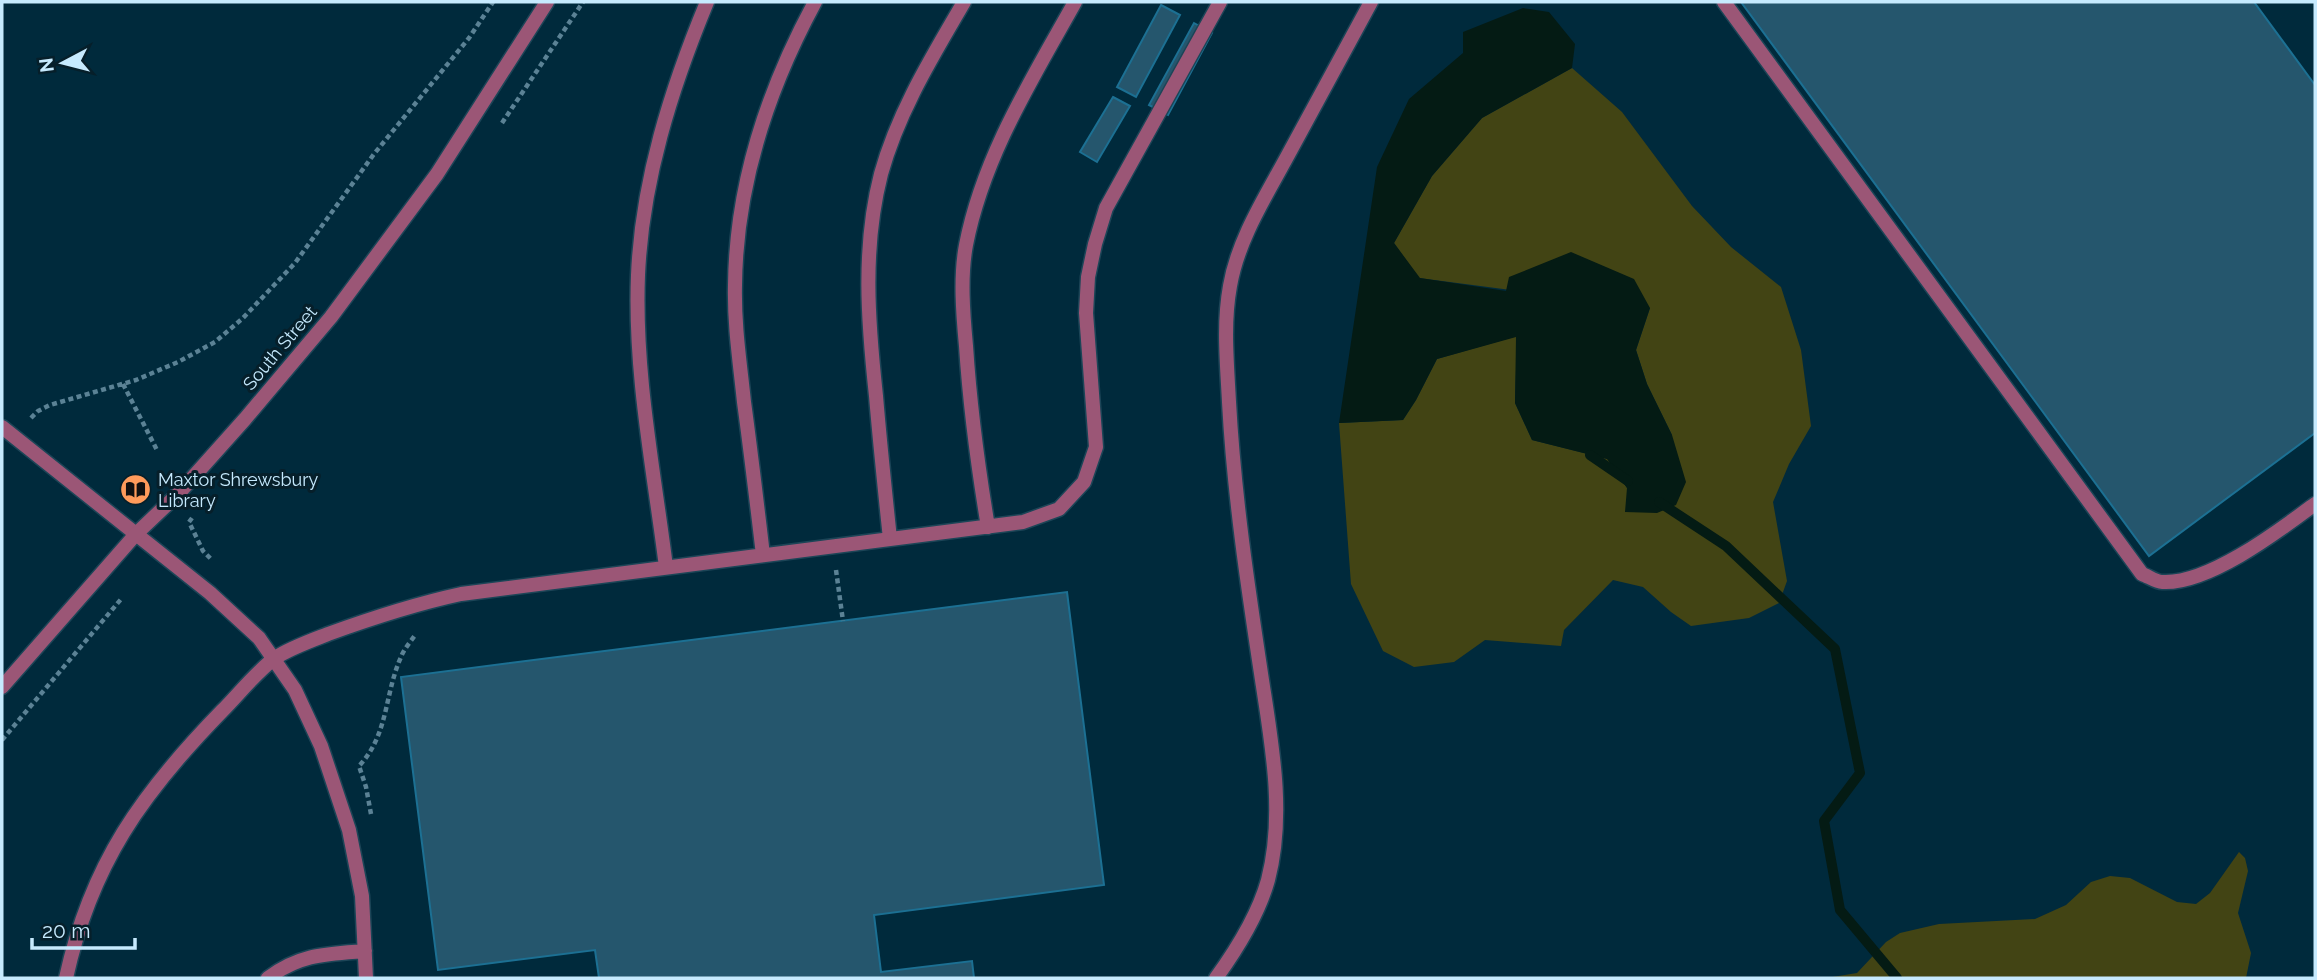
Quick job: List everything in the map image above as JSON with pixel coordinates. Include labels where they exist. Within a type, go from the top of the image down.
[{"type":"street","name":"South Street","points":[[2,687],[135,534],[178,494],[246,419],[331,317],[437,174],[547,2]]},
{"type":"street","points":[[666,568],[640,364],[638,275],[646,200],[660,138],[676,81],[707,2]]},
{"type":"street","points":[[763,555],[736,333],[735,285],[739,225],[747,175],[768,108],[784,62],[815,2]]},
{"type":"street","points":[[890,539],[869,329],[867,268],[872,219],[881,174],[898,124],[921,75],[964,2]]},
{"type":"street","points":[[988,527],[973,431],[967,370],[963,310],[965,246],[982,187],[1009,121],[1075,2]]},
{"type":"street","points":[[66,978],[95,885],[135,813],[169,767],[274,659],[308,642],[412,605],[461,594],[988,527],[1023,522],[1059,509],[1084,482],[1096,447],[1086,313],[1088,277],[1105,208],[1220,2]]},
{"type":"street","points":[[1216,978],[1251,923],[1268,881],[1276,803],[1273,752],[1244,559],[1231,444],[1225,329],[1230,284],[1241,248],[1260,206],[1371,2]]},
{"type":"street","points":[[1724,2],[2142,574],[2161,582],[2195,577],[2260,545],[2315,504]]},
{"type":"street","points":[[2,427],[211,593],[258,638],[295,690],[321,746],[349,830],[362,896],[366,978]]},
{"type":"street","points":[[268,978],[285,965],[315,955],[365,951]]},
{"type":"path","points":[[31,418],[50,405],[123,384],[178,362],[215,342],[243,318],[295,263],[374,154],[469,38],[493,2]]},
{"type":"path","points":[[123,384],[158,452]]},
{"type":"path","points":[[188,522],[203,551],[221,569]]},
{"type":"path","points":[[836,570],[842,621]]},
{"type":"path","points":[[2,740],[121,598]]},
{"type":"path","points":[[371,819],[366,787],[359,766],[372,753],[380,734],[401,656],[416,634]]},
{"type":"shaded area","points":[[1523,8],[1549,12],[1575,44],[1572,68],[1482,118],[1432,176],[1394,243],[1420,278],[1506,291],[1509,277],[1571,252],[1634,279],[1650,308],[1636,350],[1647,384],[1672,435],[1686,482],[1676,505],[1657,513],[1625,512],[1627,488],[1607,459],[1532,440],[1515,403],[1516,337],[1437,359],[1403,420],[1339,423],[1377,167],[1409,99],[1463,53],[1463,32]]},
{"type":"shaded area","points":[[1572,68],[1622,112],[1692,206],[1731,247],[1781,287],[1801,350],[1811,426],[1789,464],[1773,502],[1787,581],[1779,603],[1749,618],[1691,626],[1643,587],[1613,580],[1564,630],[1561,646],[1485,640],[1454,662],[1414,667],[1383,651],[1351,584],[1339,423],[1403,420],[1437,359],[1517,336],[1515,403],[1532,440],[1608,459],[1627,488],[1672,435],[1647,384],[1636,350],[1650,308],[1419,278],[1394,243],[1432,176],[1482,118]]},
{"type":"shaded area","points":[[2239,852],[2245,858],[2248,871],[2238,913],[2251,953],[2246,978],[1826,978],[1857,973],[1886,942],[1900,933],[1939,924],[2035,919],[2066,905],[2091,882],[2110,876],[2130,878],[2177,902],[2196,904],[2210,893]]},
{"type":"building","points":[[1741,2],[2254,2],[2315,85],[2315,433],[2149,556]]},
{"type":"building","points":[[1161,5],[1180,15],[1136,97],[1117,87]]},
{"type":"building","points":[[1194,23],[1212,33],[1168,115],[1149,105]]},
{"type":"building","points":[[1113,97],[1130,106],[1097,162],[1080,152]]},
{"type":"building","points":[[1067,592],[1104,885],[874,915],[881,972],[972,961],[974,978],[599,978],[595,950],[438,970],[401,677]]},
{"type":"waterway","points":[[1590,455],[1628,481]]},
{"type":"waterway","points":[[1659,502],[1726,546],[1835,649],[1860,773],[1824,821],[1840,910],[1897,978]]},
{"type":"place","name":"Maxtor Shrewsbury Library","points":[[135,490]]}]
